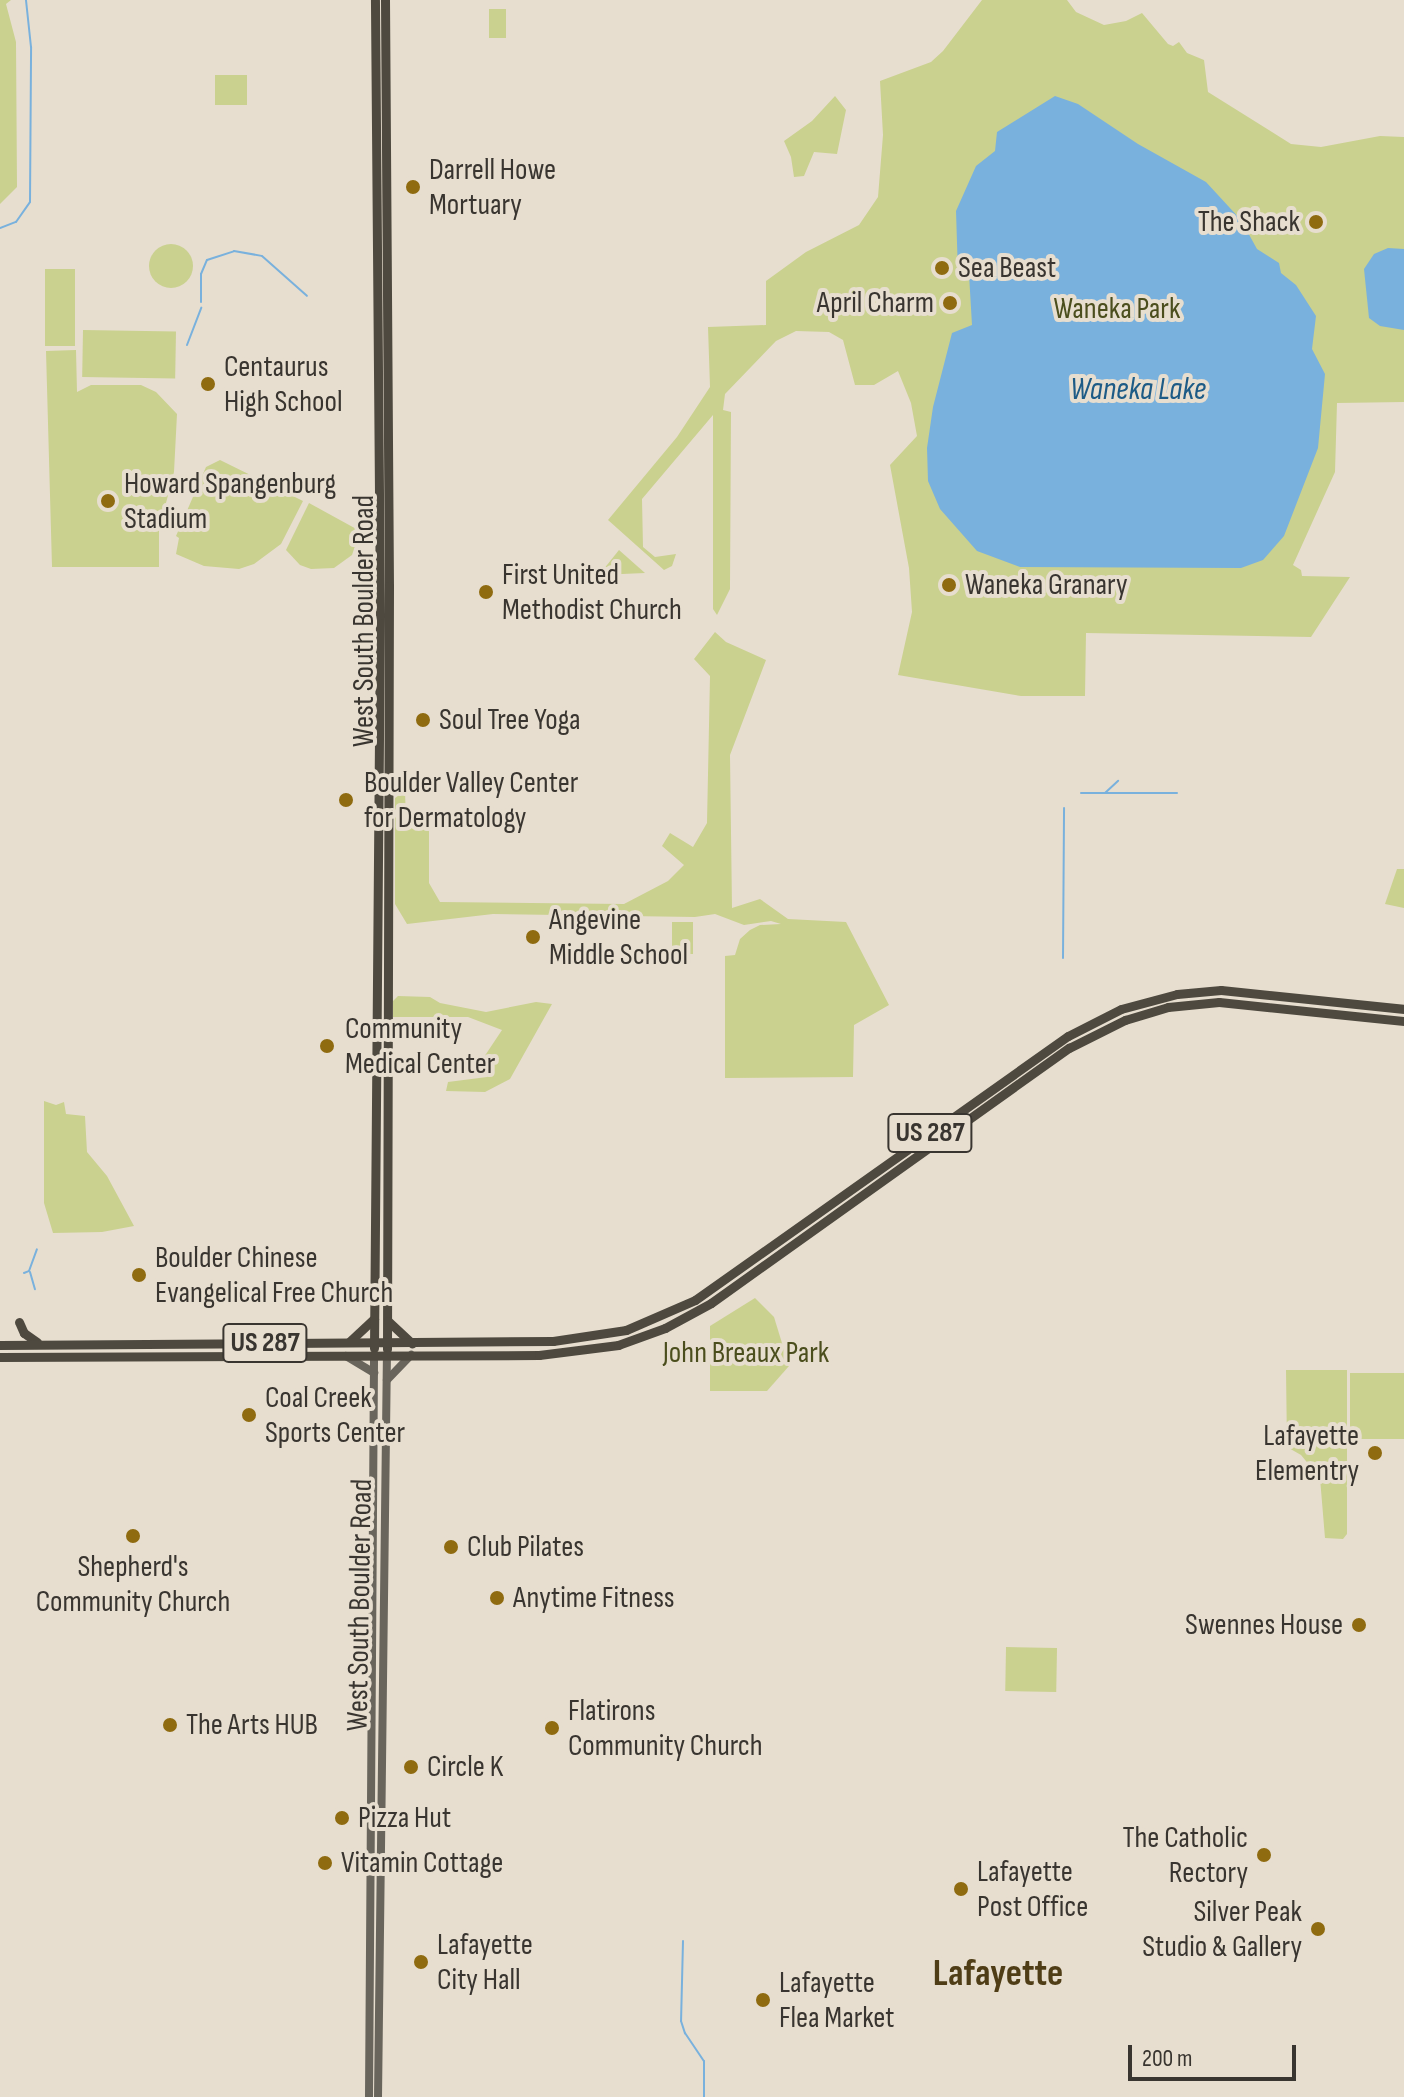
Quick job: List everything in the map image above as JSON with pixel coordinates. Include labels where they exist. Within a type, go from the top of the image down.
[{"type":"main road","name":"West South Boulder Road","points":[[375,0],[380,615],[374,1319],[377,1915]]},
{"type":"main road","name":"West South Boulder Road","points":[[377,1915],[387,1381],[389,586],[385,0]]},
{"type":"main road","name":"US 287","points":[[0,1344],[571,1341],[626,1330],[672,1312],[723,1281],[1068,1036],[1138,1003],[1177,994],[1230,990],[1404,1009]]},
{"type":"main road","name":"US 287","points":[[0,1357],[374,1356],[579,1352],[618,1345],[679,1322],[711,1303],[1069,1048],[1138,1015],[1183,1005],[1239,1002],[1404,1021]]},
{"type":"main road","points":[[348,1342],[362,1334],[374,1319]]},
{"type":"main road","points":[[387,1320],[412,1343]]},
{"type":"main road","points":[[0,1344],[15,1333],[19,1322],[27,1337],[43,1344]]},
{"type":"main road","points":[[0,1357],[19,1345]]},
{"type":"main road","points":[[387,1381],[411,1355]]},
{"type":"main road","points":[[346,1356],[374,1373]]},
{"type":"main road","points":[[369,2097],[377,1915]]},
{"type":"main road","points":[[377,1915],[378,2097]]},
{"type":"green space","points":[[0,0],[11,0],[6,4],[16,42],[17,187],[0,204]]},
{"type":"green space","name":"Waneka Park","points":[[982,0],[1067,0],[1076,12],[1104,25],[1126,21],[1142,13],[1168,44],[1173,46],[1179,42],[1187,53],[1204,60],[1208,92],[1291,144],[1321,147],[1380,136],[1404,137],[1404,402],[1337,403],[1335,472],[1293,565],[1301,570],[1302,576],[1350,577],[1311,637],[1086,633],[1085,696],[1021,696],[898,675],[912,612],[909,568],[890,465],[917,436],[911,403],[898,371],[874,385],[855,385],[843,340],[829,332],[796,331],[776,341],[725,394],[723,410],[731,412],[730,589],[717,615],[713,609],[713,415],[642,499],[643,547],[655,557],[676,554],[672,566],[664,570],[608,520],[677,437],[710,387],[708,327],[766,325],[766,281],[806,252],[859,225],[878,197],[883,135],[880,81],[931,62]]},
{"type":"green space","points":[[489,9],[506,9],[506,38],[489,38]]},
{"type":"green space","points":[[215,75],[247,75],[247,105],[215,105]]},
{"type":"green space","points":[[835,96],[846,110],[837,154],[814,152],[804,176],[794,177],[791,157],[784,141],[812,121]]},
{"type":"green space","points":[[171,244],[187,250],[193,266],[187,282],[171,288],[155,282],[149,266],[155,250]]},
{"type":"green space","points":[[45,269],[75,269],[75,346],[45,346]]},
{"type":"green space","points":[[83,330],[176,332],[175,379],[82,377]]},
{"type":"green space","name":"Howard Spangenburg Stadium","points":[[76,350],[77,392],[91,385],[141,385],[156,392],[177,414],[174,472],[159,530],[159,567],[52,567],[46,351]]},
{"type":"green space","points":[[220,460],[303,501],[281,544],[254,564],[239,569],[204,566],[176,554],[179,538],[176,536],[206,467]]},
{"type":"green space","points":[[309,503],[360,531],[352,555],[334,568],[311,569],[300,565],[286,550]]},
{"type":"green space","points":[[619,550],[645,573],[599,575]]},
{"type":"green space","points":[[715,632],[726,642],[766,660],[730,755],[732,908],[760,899],[788,919],[846,922],[889,1005],[854,1025],[853,1077],[725,1078],[725,956],[735,955],[740,939],[750,930],[760,925],[781,924],[771,921],[744,925],[715,914],[695,917],[493,914],[407,924],[395,904],[395,798],[405,791],[406,821],[429,821],[429,883],[440,902],[624,904],[668,881],[684,865],[662,846],[670,833],[693,847],[707,823],[710,676],[694,659]]},
{"type":"green space","points":[[1397,869],[1404,869],[1404,908],[1385,904]]},
{"type":"green space","points":[[672,922],[693,922],[693,954],[672,954]]},
{"type":"green space","points":[[398,996],[430,997],[440,1003],[486,1012],[536,1002],[552,1004],[510,1079],[485,1092],[446,1091],[448,1082],[487,1077],[487,1062],[482,1060],[502,1030],[468,1017],[393,1017],[393,1001]]},
{"type":"green space","points":[[44,1101],[56,1105],[64,1102],[66,1114],[85,1116],[87,1152],[107,1176],[134,1226],[102,1232],[53,1233],[44,1203]]},
{"type":"green space","name":"John Breaux Park","points":[[755,1298],[774,1317],[789,1366],[767,1391],[710,1391],[710,1326]]},
{"type":"green space","points":[[1286,1370],[1347,1370],[1347,1534],[1343,1539],[1325,1538],[1320,1478],[1301,1455],[1287,1447]]},
{"type":"green space","points":[[1350,1373],[1404,1373],[1404,1439],[1350,1439]]},
{"type":"green space","points":[[1006,1647],[1057,1648],[1056,1692],[1005,1691]]},
{"type":"water","name":"Waneka Lake","points":[[1055,96],[1078,104],[1138,144],[1206,182],[1241,220],[1257,249],[1279,263],[1281,273],[1296,285],[1316,316],[1312,349],[1325,374],[1318,448],[1284,536],[1263,560],[1241,568],[1020,567],[977,551],[940,509],[928,481],[927,448],[933,407],[952,333],[972,325],[969,274],[958,274],[956,211],[976,166],[995,151],[997,132]]},
{"type":"water","points":[[1388,248],[1404,249],[1404,330],[1380,326],[1369,318],[1364,269],[1374,254]]},
{"type":"waterway","points":[[0,228],[16,222],[30,202],[31,47],[26,0]]},
{"type":"waterway","points":[[201,302],[201,274],[207,260],[234,251],[262,256],[307,296]]},
{"type":"waterway","points":[[187,345],[201,308]]},
{"type":"waterway","points":[[1105,793],[1118,781]]},
{"type":"waterway","points":[[1081,793],[1177,793]]},
{"type":"waterway","points":[[1063,958],[1064,808]]},
{"type":"waterway","points":[[24,1273],[29,1271],[37,1249]]},
{"type":"waterway","points":[[30,1272],[35,1289]]},
{"type":"waterway","points":[[683,1941],[681,2021],[685,2033],[704,2061],[704,2097]]},
{"type":"place","name":"Darrell Howe Mortuary","points":[[413,187]]},
{"type":"place","name":"The Shack","points":[[1316,222]]},
{"type":"place","name":"Sea Beast","points":[[942,268]]},
{"type":"place","name":"April Charm","points":[[950,303]]},
{"type":"place","name":"Centaurus High School","points":[[208,384]]},
{"type":"place","name":"Howard Spangenburg Stadium","points":[[108,501]]},
{"type":"place","name":"Waneka Granary","points":[[949,585]]},
{"type":"place","name":"First United Methodist Church","points":[[486,592]]},
{"type":"place","name":"Soul Tree Yoga","points":[[423,720]]},
{"type":"place","name":"Boulder Valley Center for Dermatology","points":[[346,800]]},
{"type":"place","name":"Angevine Middle School","points":[[533,937]]},
{"type":"place","name":"Community Medical Center","points":[[327,1046]]},
{"type":"place","name":"Boulder Chinese Evangelical Free Church","points":[[139,1275]]},
{"type":"place","name":"Coal Creek Sports Center","points":[[249,1415]]},
{"type":"place","name":"Lafayette Elementry","points":[[1375,1453]]},
{"type":"place","name":"Shepherd's Community Church","points":[[133,1536]]},
{"type":"place","name":"Club Pilates","points":[[451,1547]]},
{"type":"place","name":"Anytime Fitness","points":[[497,1598]]},
{"type":"place","name":"Swennes House","points":[[1359,1625]]},
{"type":"place","name":"The Arts HUB","points":[[170,1725]]},
{"type":"place","name":"Flatirons Community Church","points":[[552,1728]]},
{"type":"place","name":"Circle K","points":[[411,1767]]},
{"type":"place","name":"Pizza Hut","points":[[342,1818]]},
{"type":"place","name":"The Catholic Rectory","points":[[1264,1855]]},
{"type":"place","name":"Vitamin Cottage","points":[[325,1863]]},
{"type":"place","name":"Lafayette Post Office","points":[[961,1889]]},
{"type":"place","name":"Silver Peak Studio & Gallery","points":[[1318,1929]]},
{"type":"place","name":"Lafayette City Hall","points":[[421,1962]]},
{"type":"place","name":"Lafayette Flea Market","points":[[763,2000]]},
{"type":"district","name":"Lafayette","points":[[998,1974]]}]
